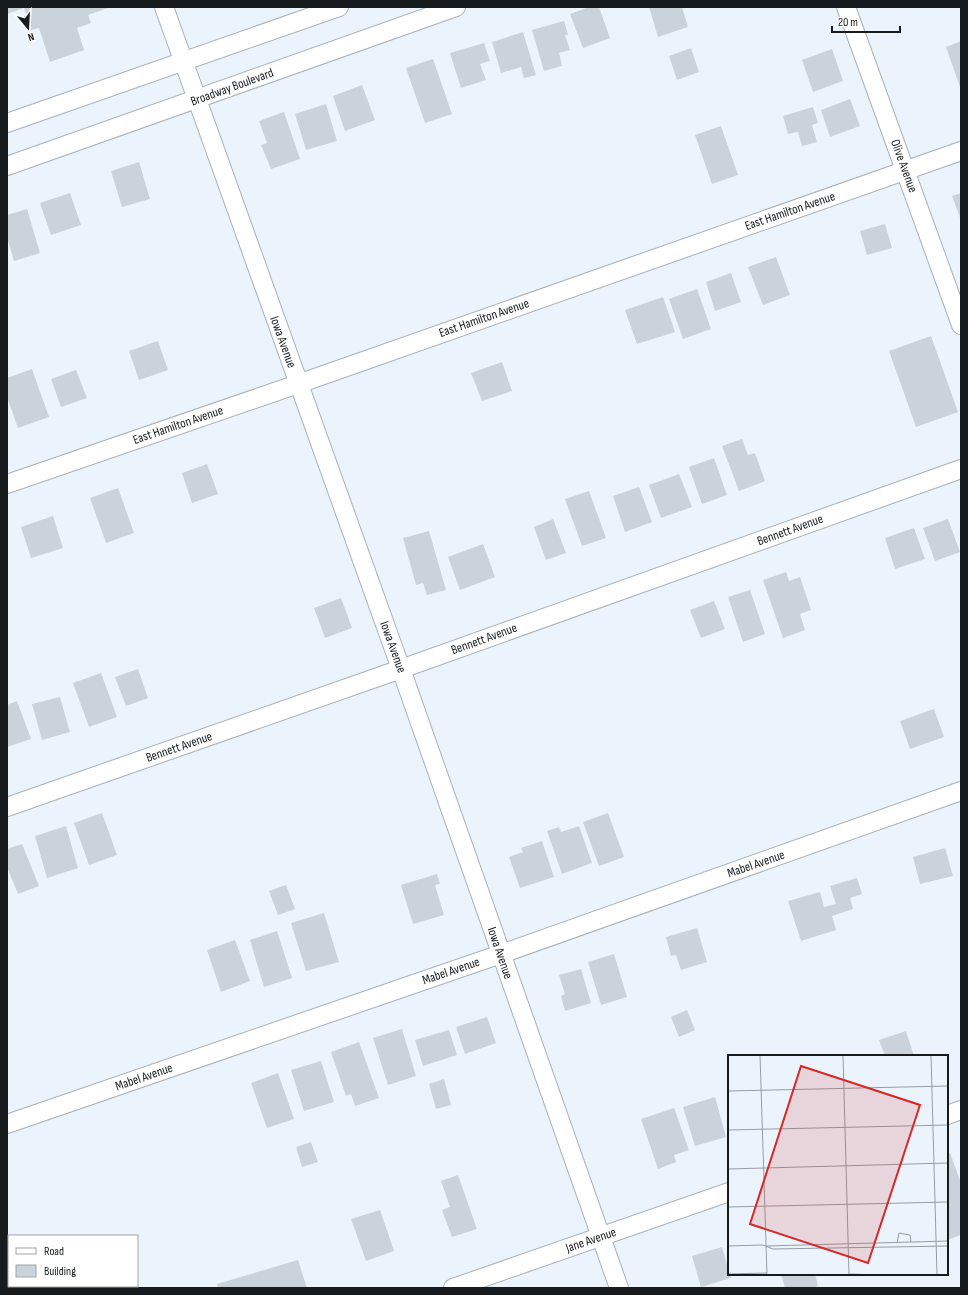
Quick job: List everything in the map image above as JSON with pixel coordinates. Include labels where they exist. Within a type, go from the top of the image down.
[{"type":"street","name":"Iowa Avenue","points":[[164,7],[401,669],[619,1288]]},
{"type":"street","points":[[7,124],[339,7]]},
{"type":"street","name":"Broadway Boulevard","points":[[7,166],[456,7]]},
{"type":"street","name":"Olive Avenue","points":[[846,7],[961,325]]},
{"type":"street","name":"East Hamilton Avenue","points":[[7,484],[298,384],[961,151]]},
{"type":"street","name":"Bennett Avenue","points":[[7,807],[961,470]]},
{"type":"street","name":"Mabel Avenue","points":[[7,1124],[501,954],[961,792]]},
{"type":"street","points":[[948,1115],[961,1110]]},
{"type":"street","name":"Jane Avenue","points":[[453,1288],[728,1192]]},
{"type":"building","points":[[7,7],[111,7],[88,15],[91,23],[77,28],[84,50],[50,62],[39,28],[31,30],[24,8],[7,14]]},
{"type":"building","points":[[589,7],[599,7],[610,38],[583,48],[570,14]]},
{"type":"building","points":[[649,7],[682,7],[688,27],[658,37]]},
{"type":"building","points":[[564,21],[568,35],[565,35],[570,50],[559,53],[562,66],[544,71],[532,30]]},
{"type":"building","points":[[523,32],[536,75],[524,78],[521,67],[501,73],[492,42]]},
{"type":"building","points":[[961,41],[961,90],[946,47]]},
{"type":"building","points":[[484,43],[490,61],[480,64],[486,80],[461,88],[450,53]]},
{"type":"building","points":[[691,48],[699,72],[677,80],[669,56]]},
{"type":"building","points":[[832,49],[843,81],[813,92],[802,60]]},
{"type":"building","points":[[433,59],[452,114],[425,123],[406,68]]},
{"type":"building","points":[[362,85],[375,120],[345,131],[333,96]]},
{"type":"building","points":[[850,99],[860,126],[830,137],[821,110]]},
{"type":"building","points":[[326,104],[337,141],[306,150],[295,114]]},
{"type":"building","points":[[813,107],[818,123],[812,125],[817,142],[802,146],[798,132],[788,134],[783,116]]},
{"type":"building","points":[[284,112],[300,159],[271,169],[261,145],[267,143],[259,121]]},
{"type":"building","points":[[721,126],[738,175],[712,184],[695,135]]},
{"type":"building","points":[[139,162],[150,199],[122,207],[111,171]]},
{"type":"building","points":[[70,193],[81,225],[51,235],[40,203]]},
{"type":"building","points":[[961,193],[961,220],[952,196]]},
{"type":"building","points":[[27,209],[40,253],[14,261],[7,237],[7,215]]},
{"type":"building","points":[[885,224],[892,248],[867,255],[860,231]]},
{"type":"building","points":[[776,257],[790,295],[763,305],[748,267]]},
{"type":"building","points":[[731,273],[741,302],[715,311],[706,282]]},
{"type":"building","points":[[697,289],[711,329],[683,339],[669,299]]},
{"type":"building","points":[[663,297],[675,332],[637,344],[625,310]]},
{"type":"building","points":[[931,336],[958,412],[916,427],[889,351]]},
{"type":"building","points":[[158,341],[168,370],[139,380],[129,351]]},
{"type":"building","points":[[502,362],[512,391],[482,401],[471,373]]},
{"type":"building","points":[[32,369],[49,417],[18,428],[7,397],[7,378]]},
{"type":"building","points":[[76,370],[87,398],[61,407],[51,379]]},
{"type":"building","points":[[742,439],[748,455],[755,453],[765,481],[739,491],[722,446]]},
{"type":"building","points":[[714,458],[727,495],[702,504],[689,467]]},
{"type":"building","points":[[207,464],[218,494],[192,503],[182,473]]},
{"type":"building","points":[[679,474],[692,507],[661,518],[649,485]]},
{"type":"building","points":[[639,487],[652,522],[625,532],[613,496]]},
{"type":"building","points":[[118,488],[134,533],[106,543],[90,498]]},
{"type":"building","points":[[589,491],[606,538],[582,546],[565,499]]},
{"type":"building","points":[[53,516],[63,548],[31,558],[21,527]]},
{"type":"building","points":[[553,519],[566,553],[546,560],[534,527]]},
{"type":"building","points":[[948,519],[960,552],[935,561],[923,528]]},
{"type":"building","points":[[914,528],[925,559],[895,569],[885,538]]},
{"type":"building","points":[[429,531],[446,590],[427,595],[423,583],[416,585],[403,538]]},
{"type":"building","points":[[483,544],[495,577],[460,590],[448,557]]},
{"type":"building","points":[[786,572],[789,581],[800,577],[811,610],[800,614],[805,630],[783,638],[763,580]]},
{"type":"building","points":[[750,590],[765,634],[743,642],[728,597]]},
{"type":"building","points":[[341,598],[352,628],[325,638],[314,608]]},
{"type":"building","points":[[714,601],[725,629],[701,638],[690,610]]},
{"type":"building","points":[[138,669],[148,698],[126,706],[115,677]]},
{"type":"building","points":[[101,673],[117,717],[89,727],[73,683]]},
{"type":"building","points":[[60,697],[70,732],[42,740],[32,704]]},
{"type":"building","points":[[17,701],[31,739],[7,747],[7,705]]},
{"type":"building","points":[[934,709],[944,737],[910,749],[900,721]]},
{"type":"building","points":[[102,813],[117,855],[89,865],[74,823]]},
{"type":"building","points":[[608,813],[624,857],[599,866],[583,822]]},
{"type":"building","points":[[66,826],[78,868],[47,878],[35,836]]},
{"type":"building","points":[[579,826],[592,863],[562,874],[547,831],[559,827],[561,832]]},
{"type":"building","points":[[542,841],[554,877],[520,888],[509,857],[523,852],[521,848]]},
{"type":"building","points":[[22,844],[39,886],[18,894],[7,867],[7,849]]},
{"type":"building","points":[[945,848],[953,876],[920,884],[913,857]]},
{"type":"building","points":[[437,874],[440,884],[435,885],[444,915],[413,924],[401,885]]},
{"type":"building","points":[[857,878],[862,894],[850,898],[853,909],[832,916],[836,930],[801,941],[788,901],[820,892],[824,907],[836,904],[830,886]]},
{"type":"building","points":[[286,885],[295,909],[278,915],[269,891]]},
{"type":"building","points":[[324,913],[339,962],[306,971],[291,923]]},
{"type":"building","points":[[697,928],[707,962],[681,970],[676,955],[671,956],[666,937]]},
{"type":"building","points":[[277,931],[292,978],[264,987],[250,940]]},
{"type":"building","points":[[235,940],[250,981],[221,992],[207,950]]},
{"type":"building","points":[[614,954],[627,997],[601,1005],[588,962]]},
{"type":"building","points":[[581,969],[591,1003],[565,1011],[561,996],[565,994],[559,975]]},
{"type":"building","points":[[687,1010],[695,1030],[679,1037],[671,1017]]},
{"type":"building","points":[[487,1017],[496,1043],[465,1054],[456,1027]]},
{"type":"building","points":[[402,1029],[416,1076],[388,1085],[373,1038]]},
{"type":"building","points":[[449,1030],[457,1055],[423,1066],[415,1040]]},
{"type":"building","points":[[906,1031],[914,1055],[885,1055],[879,1040]]},
{"type":"building","points":[[359,1042],[379,1098],[355,1106],[351,1094],[346,1096],[331,1052]]},
{"type":"building","points":[[321,1061],[334,1102],[304,1111],[291,1070]]},
{"type":"building","points":[[278,1073],[294,1119],[267,1128],[251,1083]]},
{"type":"building","points":[[444,1079],[451,1105],[436,1109],[429,1084]]},
{"type":"building","points":[[715,1097],[726,1137],[695,1146],[683,1107]]},
{"type":"building","points":[[674,1108],[689,1150],[674,1155],[676,1162],[658,1169],[641,1119]]},
{"type":"building","points":[[311,1142],[318,1162],[302,1167],[296,1147]]},
{"type":"building","points":[[950,1153],[961,1183],[961,1235],[948,1240],[948,1154]]},
{"type":"building","points":[[458,1175],[477,1229],[452,1237],[442,1210],[450,1207],[441,1181]]},
{"type":"building","points":[[380,1210],[394,1251],[366,1261],[351,1219]]},
{"type":"building","points":[[722,1247],[728,1268],[728,1275],[730,1275],[731,1278],[701,1287],[692,1256]]},
{"type":"building","points":[[298,1260],[307,1288],[218,1288],[217,1284]]},
{"type":"building","points":[[781,1275],[815,1275],[818,1286],[812,1288],[785,1288]]}]
